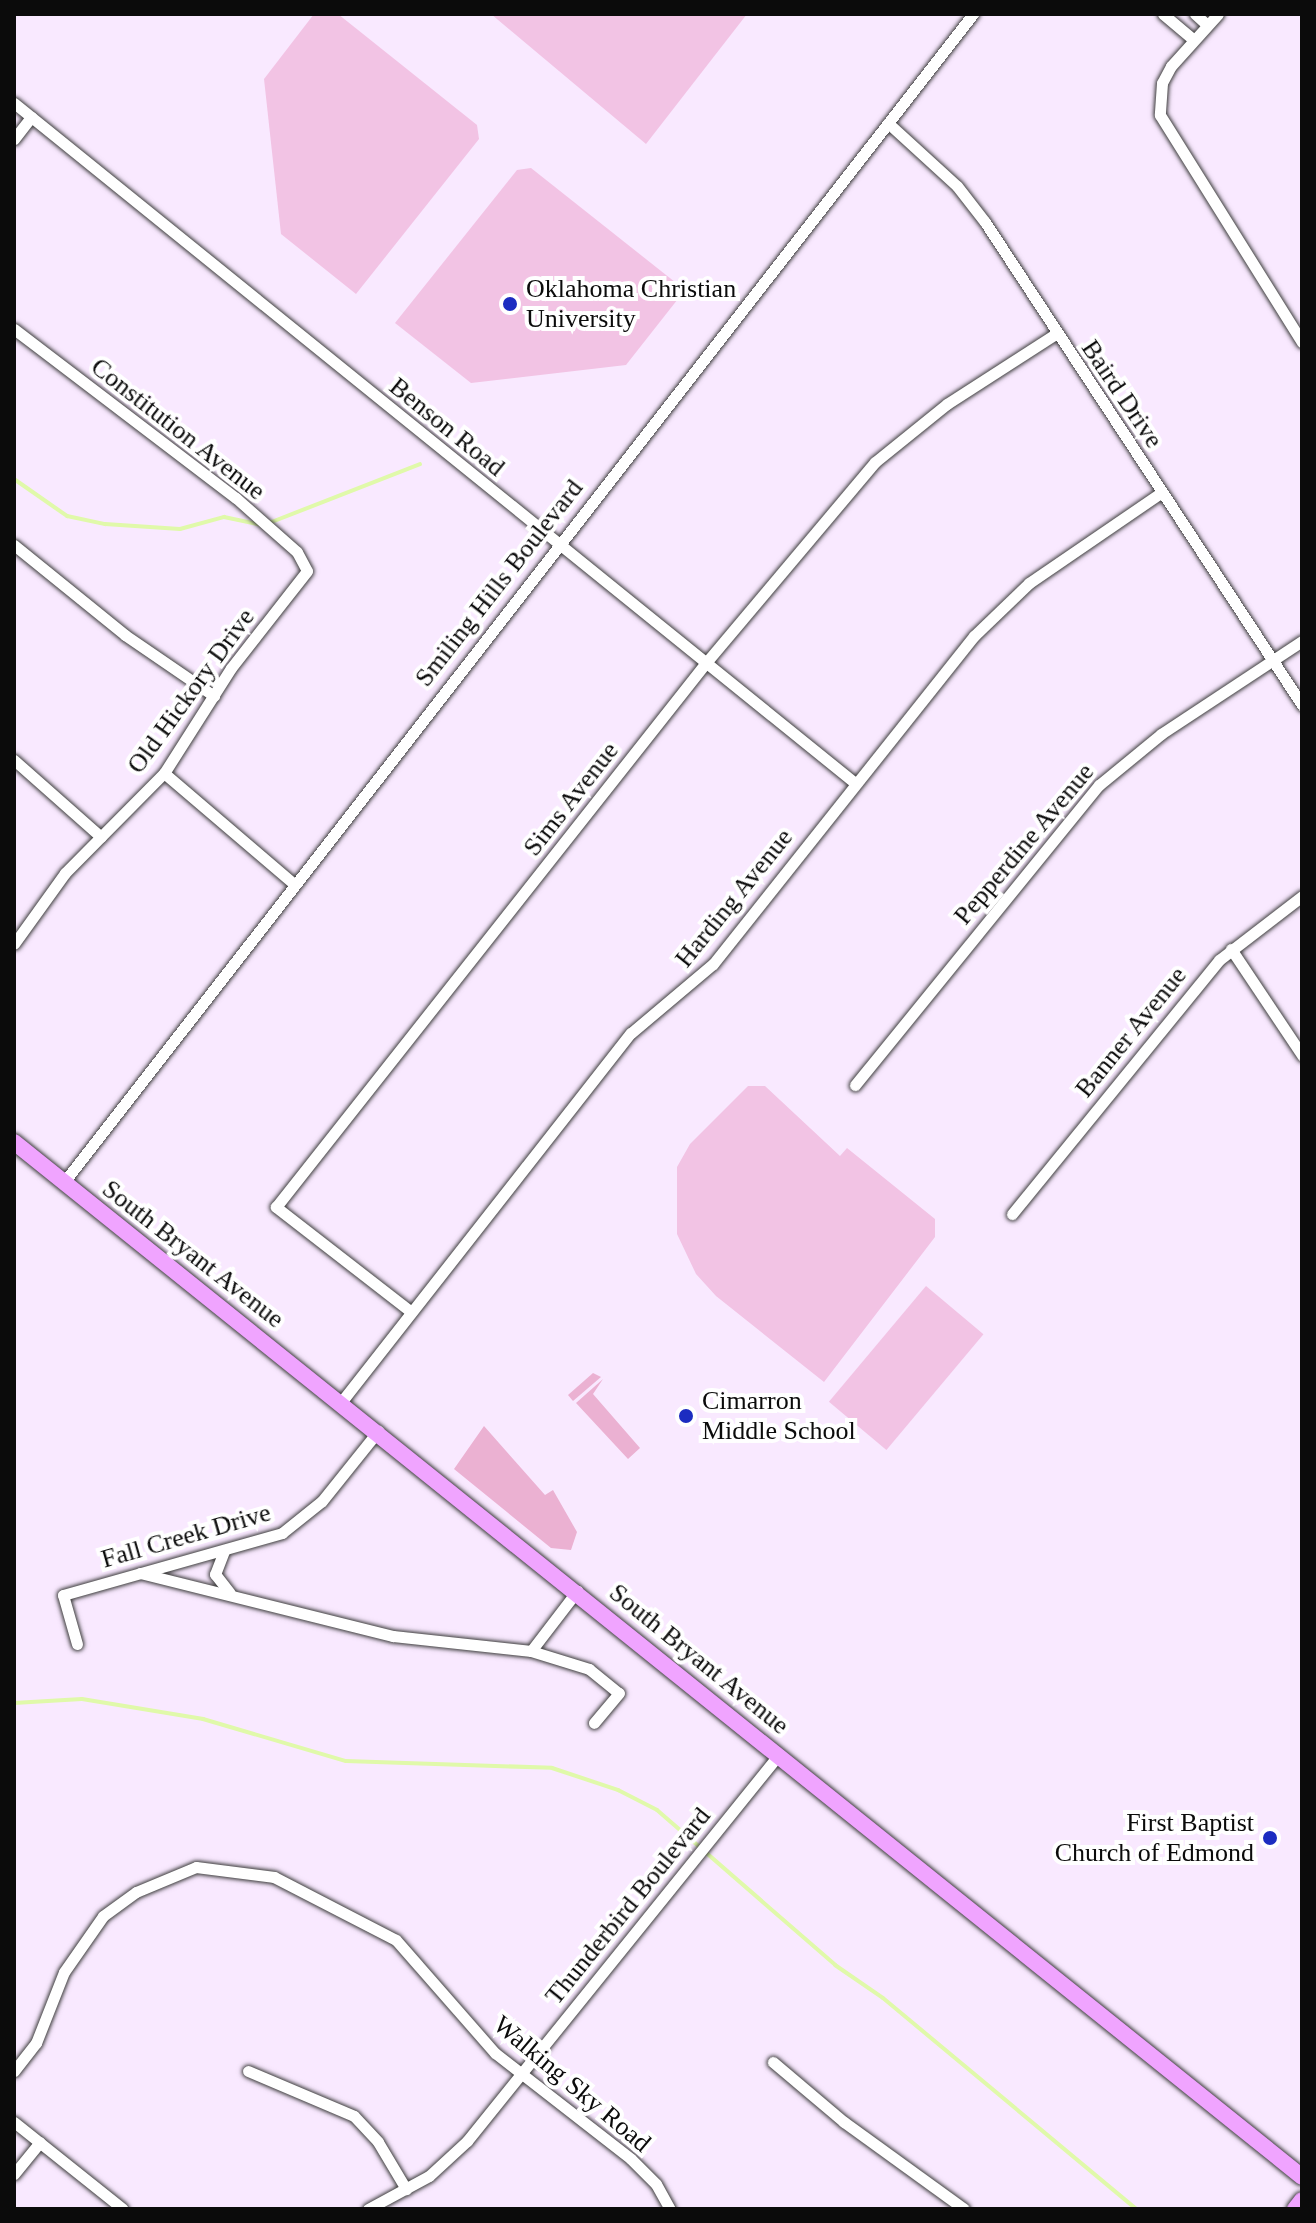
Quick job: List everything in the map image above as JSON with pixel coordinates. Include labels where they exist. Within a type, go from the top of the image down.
[{"type":"street","name":"Smiling Hills Boulevard","points":[[64,1182],[556,544],[973,14]]},
{"type":"street","points":[[1163,14],[1192,38]]},
{"type":"street","points":[[1195,14],[1205,23]]},
{"type":"street","points":[[1218,14],[1192,38],[1162,83],[1158,104],[1164,127],[1302,342]]},
{"type":"street","name":"Benson Road","points":[[14,103],[704,665],[855,783]]},
{"type":"street","points":[[14,139],[31,117]]},
{"type":"street","name":"Baird Drive","points":[[888,123],[957,186],[1302,705]]},
{"type":"street","name":"Constitution Avenue","points":[[14,329],[236,498],[297,552],[307,571]]},
{"type":"street","name":"Sims Avenue","points":[[410,1311],[276,1207],[704,665],[875,462],[947,404],[1054,335]]},
{"type":"street","name":"Harding Avenue","points":[[342,1401],[631,1033],[713,964],[855,783],[1004,605],[1162,492]]},
{"type":"street","points":[[14,545],[114,627],[214,696]]},
{"type":"street","name":"Old Hickory Drive","points":[[14,944],[65,873],[164,773],[214,696],[307,571]]},
{"type":"street","name":"Pepperdine Avenue","points":[[855,1085],[1099,785],[1161,734],[1302,641]]},
{"type":"street","points":[[14,760],[101,837]]},
{"type":"street","points":[[164,773],[293,883]]},
{"type":"street","name":"Banner Avenue","points":[[1012,1214],[1231,949],[1302,896]]},
{"type":"street","points":[[1231,949],[1302,1055]]},
{"type":"street","name":"South Bryant Avenue","points":[[14,1142],[342,1401],[1302,2177]]},
{"type":"street","name":"Fall Creek Drive","points":[[77,1644],[63,1595],[282,1533],[303,1520],[378,1431]]},
{"type":"street","points":[[224,1551],[215,1574],[236,1597]]},
{"type":"street","points":[[140,1573],[393,1636],[531,1651],[589,1669],[619,1693],[594,1723]]},
{"type":"street","points":[[531,1651],[577,1591]]},
{"type":"street","name":"Thunderbird Boulevard","points":[[368,2209],[406,2189],[456,2152],[779,1754]]},
{"type":"street","name":"Walking Sky Road","points":[[14,2071],[36,2043],[64,1972],[87,1932],[136,1892],[196,1867],[274,1877],[396,1940],[437,1980],[473,2030],[631,2159],[656,2184],[670,2209]]},
{"type":"street","points":[[773,2062],[844,2122],[964,2209]]},
{"type":"street","points":[[248,2071],[354,2116],[378,2142],[406,2189]]},
{"type":"street","points":[[14,2122],[123,2209]]},
{"type":"street","points":[[14,2174],[40,2142]]},
{"type":"street","points":[[1295,2209],[1302,2200]]},
{"type":"shaded area","points":[[314,14],[338,14],[477,125],[479,139],[356,294],[281,234],[264,79]]},
{"type":"shaded area","points":[[491,14],[747,14],[646,144]]},
{"type":"shaded area","points":[[531,168],[685,290],[626,365],[471,383],[395,323],[517,170]]},
{"type":"shaded area","points":[[748,1086],[765,1086],[840,1156],[847,1148],[935,1219],[935,1237],[824,1382],[716,1296],[696,1274],[677,1234],[677,1167],[690,1144]]},
{"type":"shaded area","points":[[926,1286],[983,1334],[886,1450],[829,1402]]},
{"type":"shaded area","points":[[593,1373],[601,1377],[573,1401],[568,1395]]},
{"type":"shaded area","points":[[603,1379],[593,1394],[640,1448],[628,1459],[576,1403]]},
{"type":"shaded area","points":[[484,1426],[545,1495],[553,1490],[577,1532],[571,1550],[551,1548],[454,1469]]},
{"type":"waterway","points":[[269,523],[420,464]]},
{"type":"waterway","points":[[14,479],[67,516],[105,524],[180,529],[224,517],[261,525]]},
{"type":"waterway","points":[[14,1703],[82,1699],[203,1719],[346,1761],[552,1768],[618,1790],[657,1810],[835,1965],[883,1998],[1136,2209]]},
{"type":"place","name":"Oklahoma Christian University","points":[[510,304]]},
{"type":"place","name":"Cimarron Middle School","points":[[686,1416]]},
{"type":"place","name":"First Baptist Church of Edmond","points":[[1270,1838]]}]
